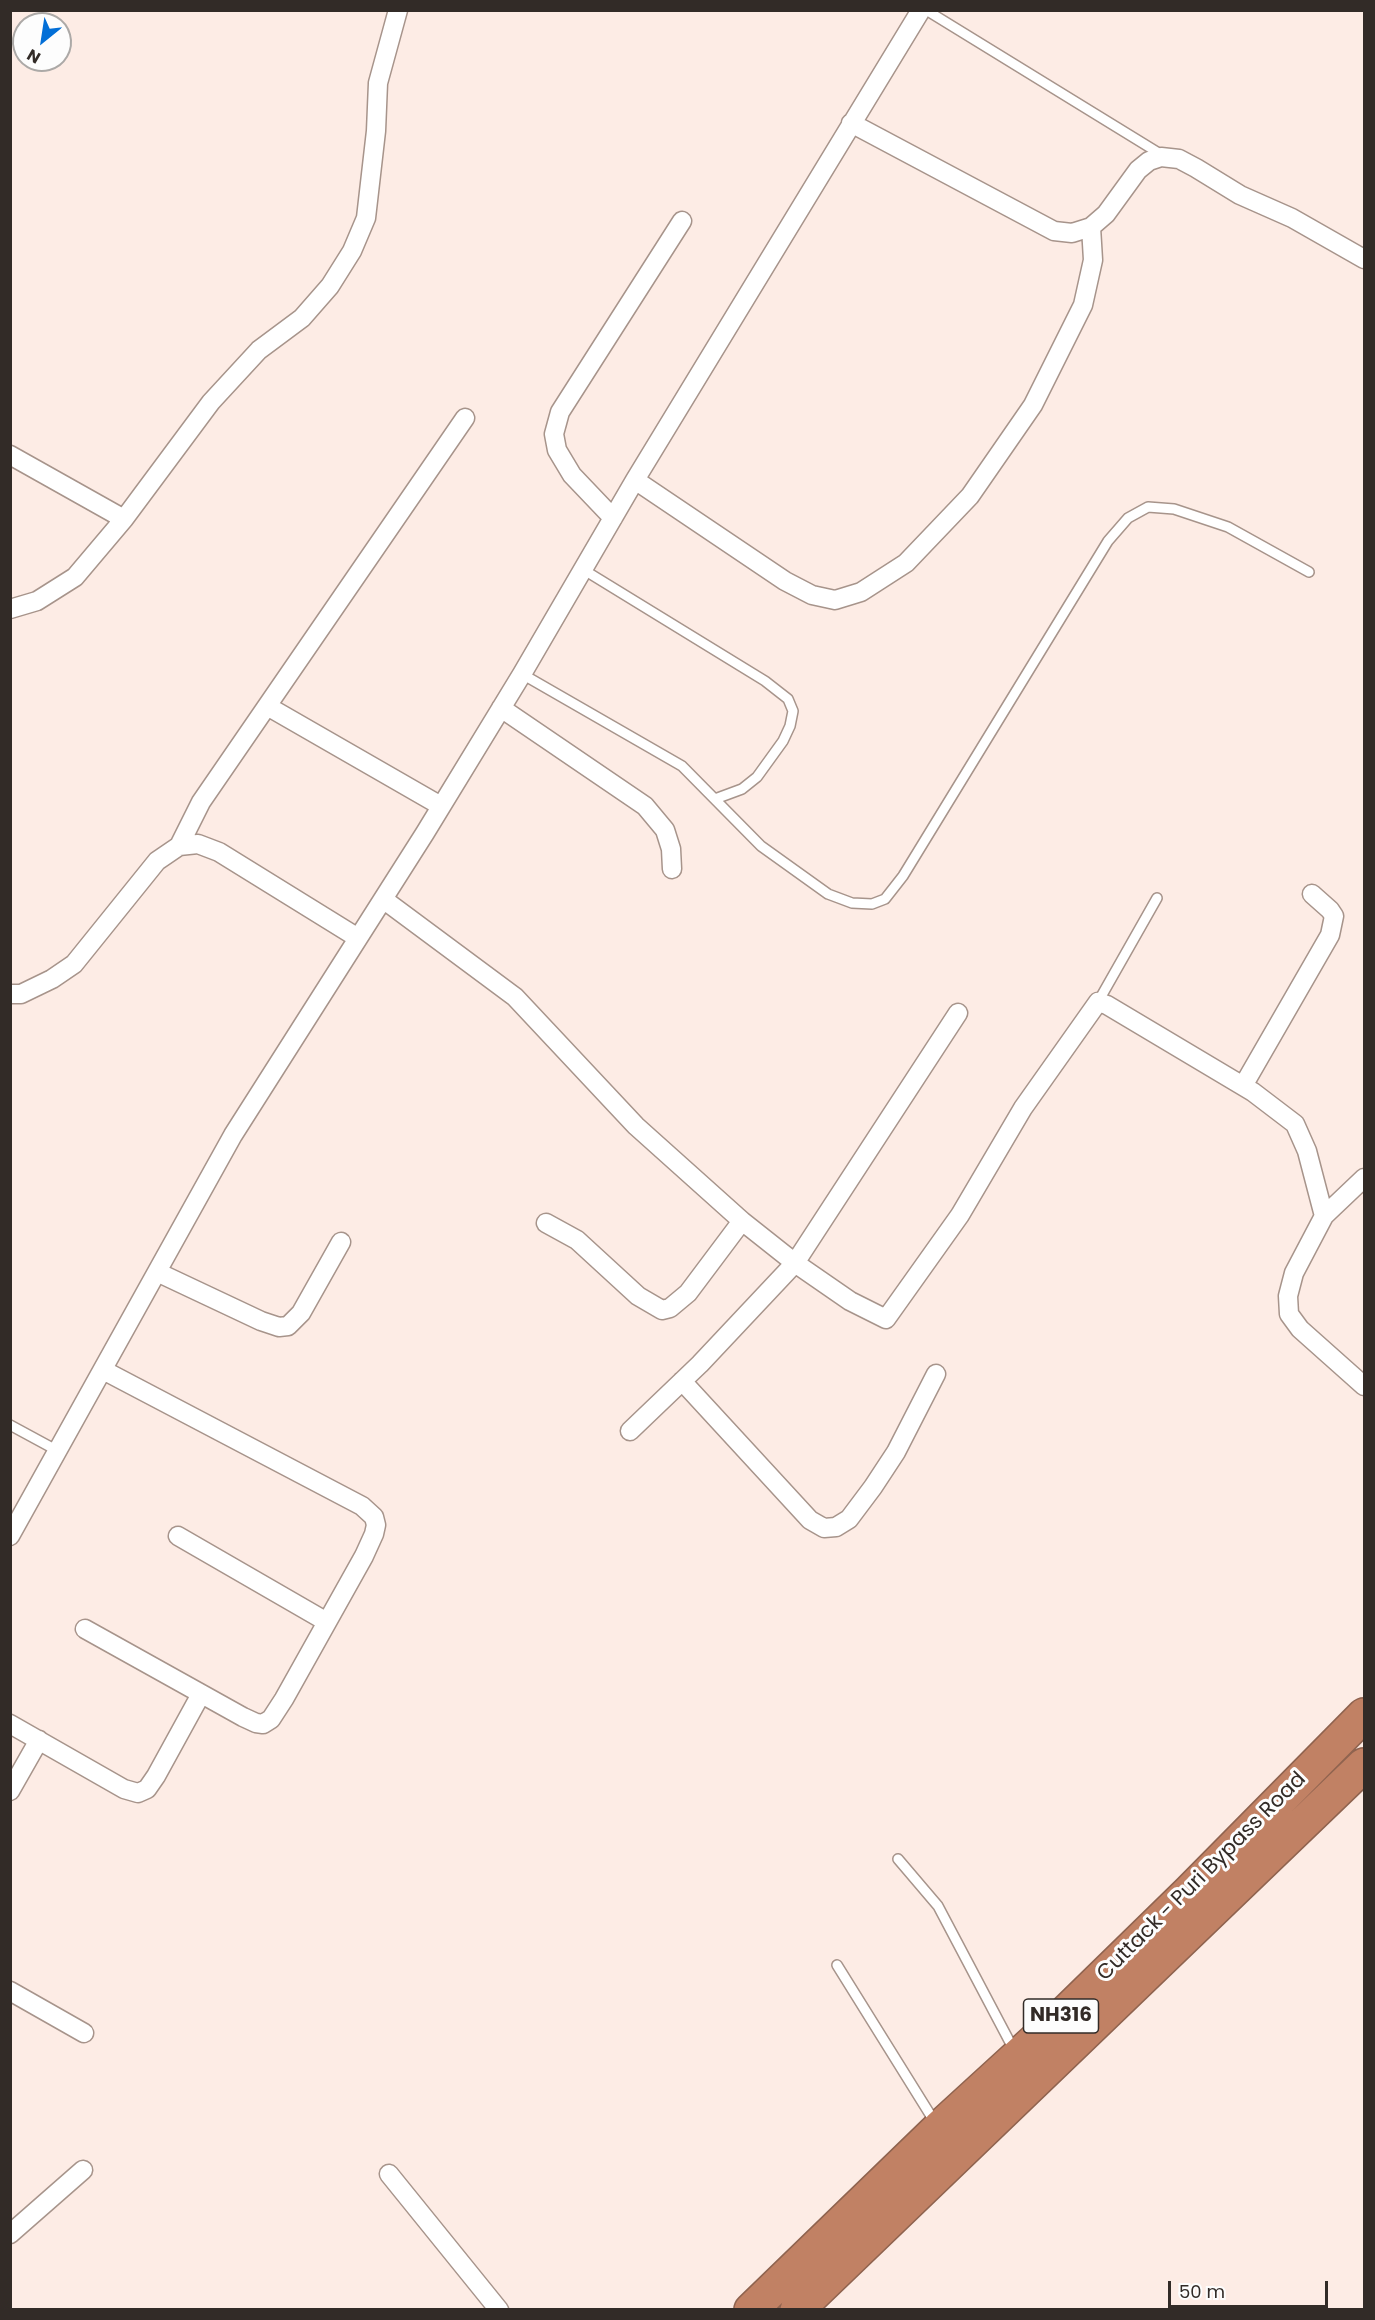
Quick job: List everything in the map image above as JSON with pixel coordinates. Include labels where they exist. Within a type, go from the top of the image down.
[{"type":"highway","name":"Cuttack - Puri Bypass Road","points":[[751,2310],[939,2128],[1018,2057],[1189,1892],[1365,1715]]},
{"type":"highway","name":"Cuttack - Puri Bypass Road","points":[[796,2310],[1365,1766]]},
{"type":"street","points":[[10,609],[37,601],[75,578],[124,519],[211,402],[259,350],[302,318],[330,286],[352,251],[366,218],[376,131],[378,83],[398,10]]},
{"type":"street","points":[[10,1536],[233,1135],[522,674],[634,480],[921,10]]},
{"type":"street","points":[[851,123],[1054,231],[1072,233],[1091,227],[1106,214],[1138,170],[1149,161],[1161,157],[1179,159],[1239,195],[1292,218],[1365,259]]},
{"type":"street","points":[[613,518],[572,475],[557,450],[554,434],[560,412],[682,221]]},
{"type":"street","points":[[634,480],[785,581],[812,595],[835,600],[861,592],[906,563],[970,496],[1033,405],[1083,305],[1093,260],[1091,227]]},
{"type":"street","points":[[179,846],[201,802],[465,418]]},
{"type":"street","points":[[10,455],[124,519]]},
{"type":"street","points":[[267,706],[441,806]]},
{"type":"street","points":[[501,708],[645,806],[665,830],[671,849],[672,869]]},
{"type":"street","points":[[10,994],[21,994],[52,979],[74,964],[157,861],[179,846],[198,844],[219,852],[358,938]]},
{"type":"street","points":[[1243,1086],[1330,935],[1334,916],[1312,894]]},
{"type":"street","points":[[383,899],[515,997],[636,1126],[741,1221],[795,1263],[850,1301],[886,1319],[960,1215],[1023,1108],[1098,1002],[1107,1005],[1243,1086],[1295,1124],[1307,1151],[1324,1216]]},
{"type":"street","points":[[630,1431],[682,1381],[795,1263],[958,1013]]},
{"type":"street","points":[[1365,1178],[1324,1216],[1294,1272],[1288,1296],[1289,1314],[1300,1329],[1365,1386]]},
{"type":"street","points":[[546,1223],[577,1240],[638,1296],[662,1310],[670,1308],[688,1293],[741,1221]]},
{"type":"street","points":[[157,1272],[261,1321],[279,1327],[288,1326],[301,1313],[341,1242]]},
{"type":"street","points":[[85,1629],[201,1694],[250,1720],[263,1724],[271,1719],[284,1699],[374,1534],[376,1525],[374,1517],[362,1506],[103,1370]]},
{"type":"street","points":[[682,1381],[810,1520],[824,1528],[836,1527],[849,1519],[873,1487],[896,1452],[936,1374]]},
{"type":"street","points":[[178,1536],[327,1622]]},
{"type":"street","points":[[10,1724],[124,1789],[138,1793],[147,1789],[156,1776],[201,1694]]},
{"type":"street","points":[[10,1791],[39,1740]]},
{"type":"street","points":[[10,1991],[84,2033]]},
{"type":"street","points":[[10,2234],[82,2170]]},
{"type":"street","points":[[389,2174],[499,2310]]},
{"type":"lane","points":[[926,10],[1167,158]]},
{"type":"lane","points":[[522,674],[682,766],[761,846],[828,894],[852,903],[872,904],[885,899],[903,876],[1108,541],[1128,518],[1148,507],[1174,509],[1228,527],[1309,572]]},
{"type":"lane","points":[[584,570],[765,681],[788,699],[793,711],[790,726],[783,741],[757,777],[742,789],[715,799]]},
{"type":"lane","points":[[1098,1002],[1157,898]]},
{"type":"lane","points":[[10,1425],[58,1452]]},
{"type":"lane","points":[[898,1859],[938,1906],[1018,2057]]},
{"type":"lane","points":[[837,1965],[939,2128]]}]
